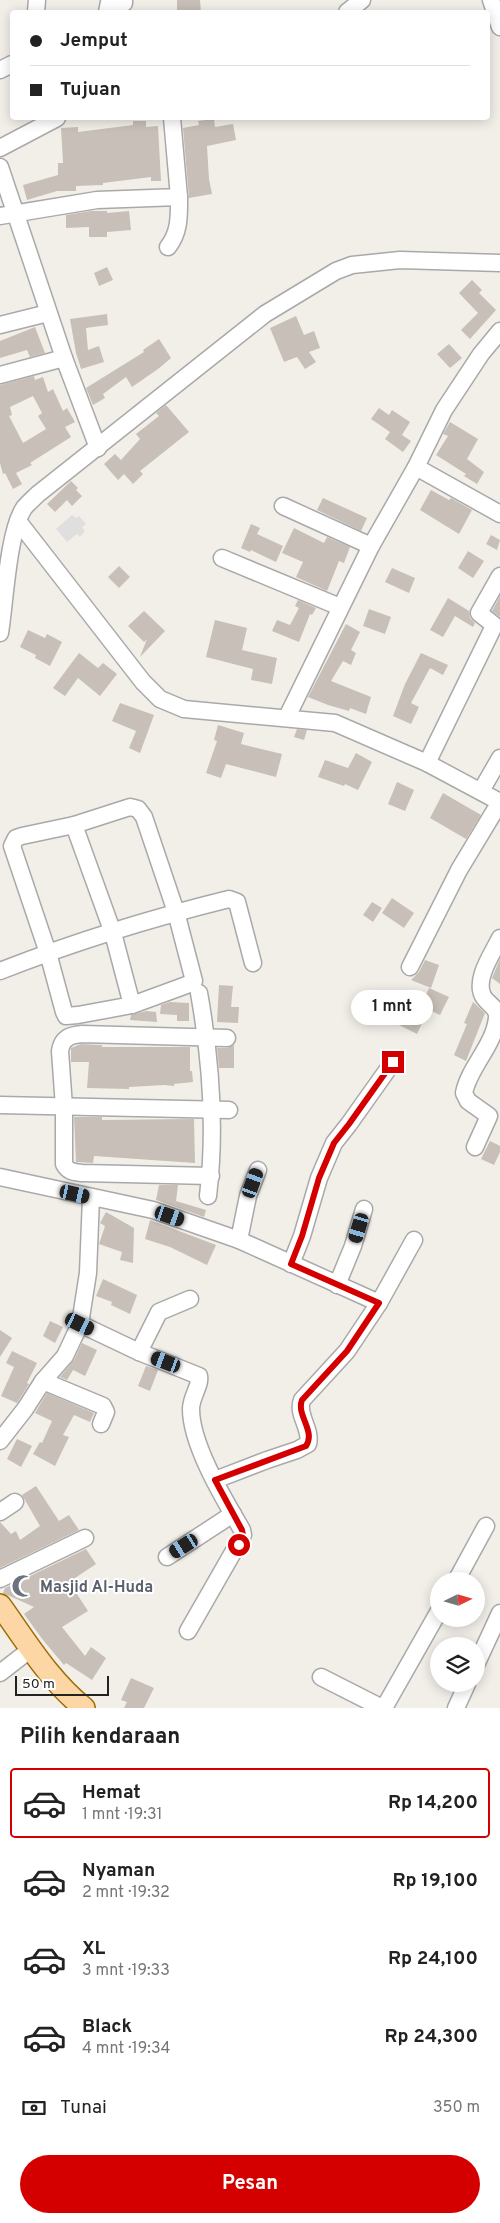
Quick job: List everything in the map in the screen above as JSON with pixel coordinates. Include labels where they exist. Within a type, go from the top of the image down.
[{"type":"main road","points":[[0,1605],[50,1675],[83,1707]]},
{"type":"street","points":[[350,10],[362,0]]},
{"type":"street","points":[[495,4],[500,27]]},
{"type":"street","points":[[0,148],[53,120]]},
{"type":"street","points":[[168,247],[175,238],[179,224],[179,197],[172,120]]},
{"type":"street","points":[[0,167],[48,313],[98,448]]},
{"type":"street","points":[[0,223],[17,216],[97,200],[179,197]]},
{"type":"street","points":[[0,216],[17,216]]},
{"type":"street","points":[[1,626],[18,521],[25,507],[38,494],[265,314],[336,271],[352,265],[400,260],[500,264]]},
{"type":"street","points":[[0,325],[48,313]]},
{"type":"street","points":[[287,717],[371,546],[416,467],[444,410],[481,354],[500,331]]},
{"type":"street","points":[[0,375],[64,358]]},
{"type":"street","points":[[416,467],[500,514]]},
{"type":"street","points":[[282,506],[371,546]]},
{"type":"street","points":[[18,521],[143,682],[160,699],[184,709],[287,717],[335,723],[427,763],[500,802],[459,870],[410,967]]},
{"type":"street","points":[[222,558],[340,608]]},
{"type":"street","points":[[427,763],[494,625],[479,612],[500,576]]},
{"type":"street","points":[[481,791],[500,758]]},
{"type":"street","points":[[130,807],[138,809],[144,817],[176,912],[193,982],[132,1005],[66,1016],[48,952],[12,846],[16,838],[74,825],[121,809],[130,807]]},
{"type":"street","points":[[74,825],[113,933],[132,1005]]},
{"type":"street","points":[[0,971],[48,952],[176,912],[234,899],[237,902],[253,963]]},
{"type":"street","points":[[475,1147],[494,1118],[468,1101],[464,1093],[494,1047],[497,1014],[483,997],[480,984],[500,938]]},
{"type":"street","points":[[200,994],[207,1036],[211,1110],[211,1176],[208,1196]]},
{"type":"street","points":[[211,1176],[72,1172],[67,1169],[64,1164],[64,1107],[60,1050],[61,1043],[66,1038],[82,1034],[226,1038]]},
{"type":"street","points":[[291,1264],[302,1236],[319,1178],[334,1143],[393,1062]]},
{"type":"street","points":[[0,1105],[229,1110]]},
{"type":"street","points":[[239,1240],[248,1196],[258,1170]]},
{"type":"street","points":[[0,1177],[154,1210],[239,1240],[379,1303]]},
{"type":"street","points":[[0,1440],[65,1356],[80,1324],[88,1272],[91,1198]]},
{"type":"street","points":[[337,1285],[353,1246],[364,1209]]},
{"type":"street","points":[[215,1480],[306,1446],[309,1434],[301,1410],[302,1400],[347,1351],[379,1303],[414,1240]]},
{"type":"street","points":[[139,1352],[159,1312],[190,1299]]},
{"type":"street","points":[[80,1324],[139,1352],[199,1376],[199,1383],[192,1396],[190,1410],[199,1445],[243,1535],[188,1631]]},
{"type":"street","points":[[44,1381],[105,1408],[106,1412],[101,1424]]},
{"type":"street","points":[[0,1512],[15,1502]]},
{"type":"street","points":[[167,1557],[233,1514]]},
{"type":"street","points":[[461,1572],[486,1526]]},
{"type":"street","points":[[0,1579],[85,1538]]},
{"type":"street","points":[[485,1646],[500,1613]]},
{"type":"street","points":[[321,1677],[383,1708],[430,1627]]},
{"type":"street","points":[[0,1673],[32,1649]]},
{"type":"street","points":[[456,1708],[464,1692]]},
{"type":"shaded area","points":[[72,515],[76,518],[79,516],[86,524],[82,527],[85,531],[80,537],[77,534],[67,542],[56,529]]},
{"type":"building","points":[[177,0],[200,0],[201,10],[177,10]]},
{"type":"building","points":[[214,120],[215,127],[233,124],[236,140],[207,146],[212,194],[189,198],[183,128],[199,125],[198,121]]},
{"type":"building","points":[[133,121],[146,121],[146,127],[158,126],[161,181],[151,181],[151,177],[103,183],[103,185],[76,186],[76,191],[57,191],[27,200],[23,185],[58,175],[58,163],[63,163],[61,128],[78,127],[78,132],[133,125]]},
{"type":"building","points":[[91,211],[107,211],[107,213],[129,211],[131,230],[107,232],[107,237],[89,237],[89,227],[66,228],[66,215]]},
{"type":"building","points":[[107,267],[113,280],[99,286],[94,273]]},
{"type":"building","points":[[472,280],[482,290],[479,293],[496,310],[470,339],[461,330],[478,313],[459,293]]},
{"type":"building","points":[[107,314],[108,325],[86,328],[88,350],[99,346],[104,362],[81,369],[70,319]]},
{"type":"building","points":[[296,316],[304,335],[314,331],[320,348],[309,352],[316,362],[305,369],[297,357],[284,362],[270,328]]},
{"type":"building","points":[[35,327],[45,353],[30,357],[27,350],[0,358],[0,341]]},
{"type":"building","points":[[159,339],[171,358],[132,387],[126,377],[103,394],[105,398],[93,405],[86,388],[144,352],[143,350]]},
{"type":"building","points":[[449,344],[462,358],[450,368],[437,354]]},
{"type":"building","points":[[34,376],[35,380],[43,377],[48,392],[53,389],[63,411],[67,408],[75,422],[65,427],[71,437],[30,463],[32,465],[16,473],[22,484],[13,489],[5,473],[3,474],[0,463],[0,385]],"holes":[[[33,396],[42,413],[38,416],[46,429],[23,443],[9,416],[12,415],[10,407]]]},
{"type":"building","points":[[166,405],[189,432],[140,471],[143,474],[133,484],[124,474],[118,480],[104,464],[115,454],[121,460],[140,439],[136,434],[159,416],[156,413]]},
{"type":"building","points":[[379,408],[389,415],[392,410],[410,422],[402,435],[411,441],[403,452],[385,439],[390,432],[371,419]]},
{"type":"building","points":[[450,422],[478,439],[467,459],[484,472],[477,484],[464,476],[466,474],[436,455],[448,436],[443,434]]},
{"type":"building","points":[[71,481],[78,488],[76,490],[82,496],[72,506],[67,500],[55,512],[47,504]]},
{"type":"building","points":[[431,490],[449,500],[451,498],[472,510],[459,534],[420,510]]},
{"type":"building","points":[[323,498],[367,518],[361,531],[317,510]]},
{"type":"building","points":[[251,524],[260,528],[257,534],[283,546],[276,562],[251,550],[250,552],[241,548]]},
{"type":"building","points":[[294,528],[324,543],[327,537],[350,547],[344,563],[339,561],[327,591],[296,577],[303,562],[282,553]]},
{"type":"building","points":[[491,535],[500,540],[497,550],[486,544]]},
{"type":"building","points":[[468,551],[484,561],[473,578],[458,568]]},
{"type":"building","points":[[119,566],[130,577],[119,588],[108,577]]},
{"type":"building","points":[[392,568],[415,578],[409,593],[385,582]]},
{"type":"building","points":[[500,596],[500,617],[492,611]]},
{"type":"building","points":[[448,598],[469,611],[470,618],[475,623],[473,627],[455,616],[443,637],[430,630]]},
{"type":"building","points":[[298,600],[316,608],[312,615],[310,614],[299,642],[272,631],[277,620],[290,625],[299,608],[295,606]]},
{"type":"building","points":[[369,609],[391,617],[385,634],[363,626]]},
{"type":"building","points":[[144,611],[165,631],[140,657],[147,639],[144,642],[128,626]]},
{"type":"building","points":[[215,620],[247,628],[242,650],[277,658],[272,684],[251,680],[253,669],[206,657]]},
{"type":"building","points":[[346,624],[360,632],[351,650],[356,653],[351,665],[343,661],[331,681],[371,697],[366,714],[350,708],[349,711],[328,705],[308,697]]},
{"type":"building","points":[[28,630],[45,638],[47,634],[62,642],[50,666],[35,658],[36,655],[20,647]]},
{"type":"building","points":[[79,653],[98,668],[103,663],[117,674],[100,696],[78,678],[65,696],[53,688]]},
{"type":"building","points":[[421,653],[448,665],[443,675],[430,668],[411,703],[419,707],[411,724],[393,716],[405,684]]},
{"type":"building","points":[[120,703],[154,715],[140,753],[129,748],[136,731],[112,721]]},
{"type":"building","points":[[218,725],[244,733],[241,744],[282,754],[276,777],[226,764],[221,778],[206,773],[217,741],[214,740]]},
{"type":"building","points":[[297,729],[307,730],[304,740],[294,737]]},
{"type":"building","points":[[356,753],[372,762],[358,790],[345,784],[344,786],[318,777],[325,760],[348,768]]},
{"type":"building","points":[[397,782],[414,790],[405,811],[388,804]]},
{"type":"building","points":[[443,793],[481,815],[466,839],[430,818]]},
{"type":"building","points":[[392,898],[414,913],[404,928],[382,913]]},
{"type":"building","points":[[372,902],[382,908],[373,922],[363,915]]},
{"type":"building","points":[[500,959],[500,984],[492,978]]},
{"type":"building","points":[[425,960],[439,965],[431,988],[411,980],[419,972]]},
{"type":"building","points":[[219,985],[233,986],[231,1007],[239,1007],[238,1023],[217,1022]]},
{"type":"building","points":[[429,988],[449,997],[440,1015],[421,1006]]},
{"type":"building","points":[[170,1002],[189,1003],[189,1021],[177,1021],[177,1015],[160,1014],[161,1005]]},
{"type":"building","points":[[473,1002],[485,1013],[466,1061],[454,1055],[467,1024],[464,1023]]},
{"type":"building","points":[[402,1008],[424,1019],[417,1034],[395,1023]]},
{"type":"building","points":[[146,1011],[156,1012],[157,1022],[130,1020],[131,1015]]},
{"type":"building","points":[[81,1044],[102,1045],[102,1047],[190,1047],[190,1071],[192,1071],[193,1082],[174,1084],[174,1086],[129,1087],[129,1089],[87,1088],[89,1062],[71,1062],[71,1048]]},
{"type":"building","points":[[234,1045],[234,1068],[219,1068],[217,1048],[227,1048]]},
{"type":"building","points":[[74,1117],[102,1117],[102,1120],[194,1119],[195,1163],[94,1156],[93,1163],[76,1162]]},
{"type":"building","points":[[490,1141],[500,1146],[500,1152],[494,1165],[481,1159]]},
{"type":"building","points":[[159,1185],[178,1185],[176,1201],[206,1210],[204,1217],[156,1200]]},
{"type":"building","points":[[106,1212],[134,1228],[133,1263],[120,1260],[122,1252],[99,1244],[105,1226],[100,1223]]},
{"type":"building","points":[[150,1220],[216,1245],[207,1265],[170,1247],[145,1239]]},
{"type":"building","points":[[103,1279],[137,1295],[130,1314],[111,1305],[112,1302],[96,1296]]},
{"type":"building","points":[[50,1321],[63,1327],[55,1343],[43,1336]]},
{"type":"building","points":[[0,1330],[12,1338],[0,1357]]},
{"type":"building","points":[[82,1343],[97,1350],[85,1376],[73,1370],[67,1380],[60,1377],[74,1360]]},
{"type":"building","points":[[12,1351],[37,1363],[27,1383],[29,1384],[17,1403],[1,1396],[14,1367],[6,1363]]},
{"type":"building","points":[[146,1366],[158,1370],[150,1391],[138,1386]]},
{"type":"building","points":[[47,1393],[94,1413],[90,1422],[74,1415],[63,1435],[69,1437],[55,1466],[33,1454],[40,1442],[42,1443],[52,1421],[35,1413]]},
{"type":"building","points":[[17,1439],[32,1446],[21,1467],[7,1459]]},
{"type":"building","points":[[36,1486],[59,1521],[69,1515],[79,1530],[0,1568],[0,1522],[11,1534],[16,1531],[20,1540],[40,1526],[22,1495]]},
{"type":"building","points":[[86,1549],[96,1564],[69,1582],[88,1611],[62,1627],[85,1656],[91,1647],[106,1658],[92,1680],[66,1663],[64,1665],[43,1640],[24,1614],[34,1607],[3,1593],[5,1588]]},
{"type":"building","points":[[131,1678],[154,1688],[144,1708],[124,1708],[127,1702],[121,1700]]},
{"type":"place","name":"Masjid Al-Huda","points":[[23,1586]]},
{"type":"route","points":[[239,1545],[243,1535],[242,1530],[215,1480],[297,1450],[308,1444],[309,1434],[300,1405],[302,1400],[347,1351],[379,1303],[291,1264],[302,1236],[319,1178],[334,1143],[393,1062]]}]
